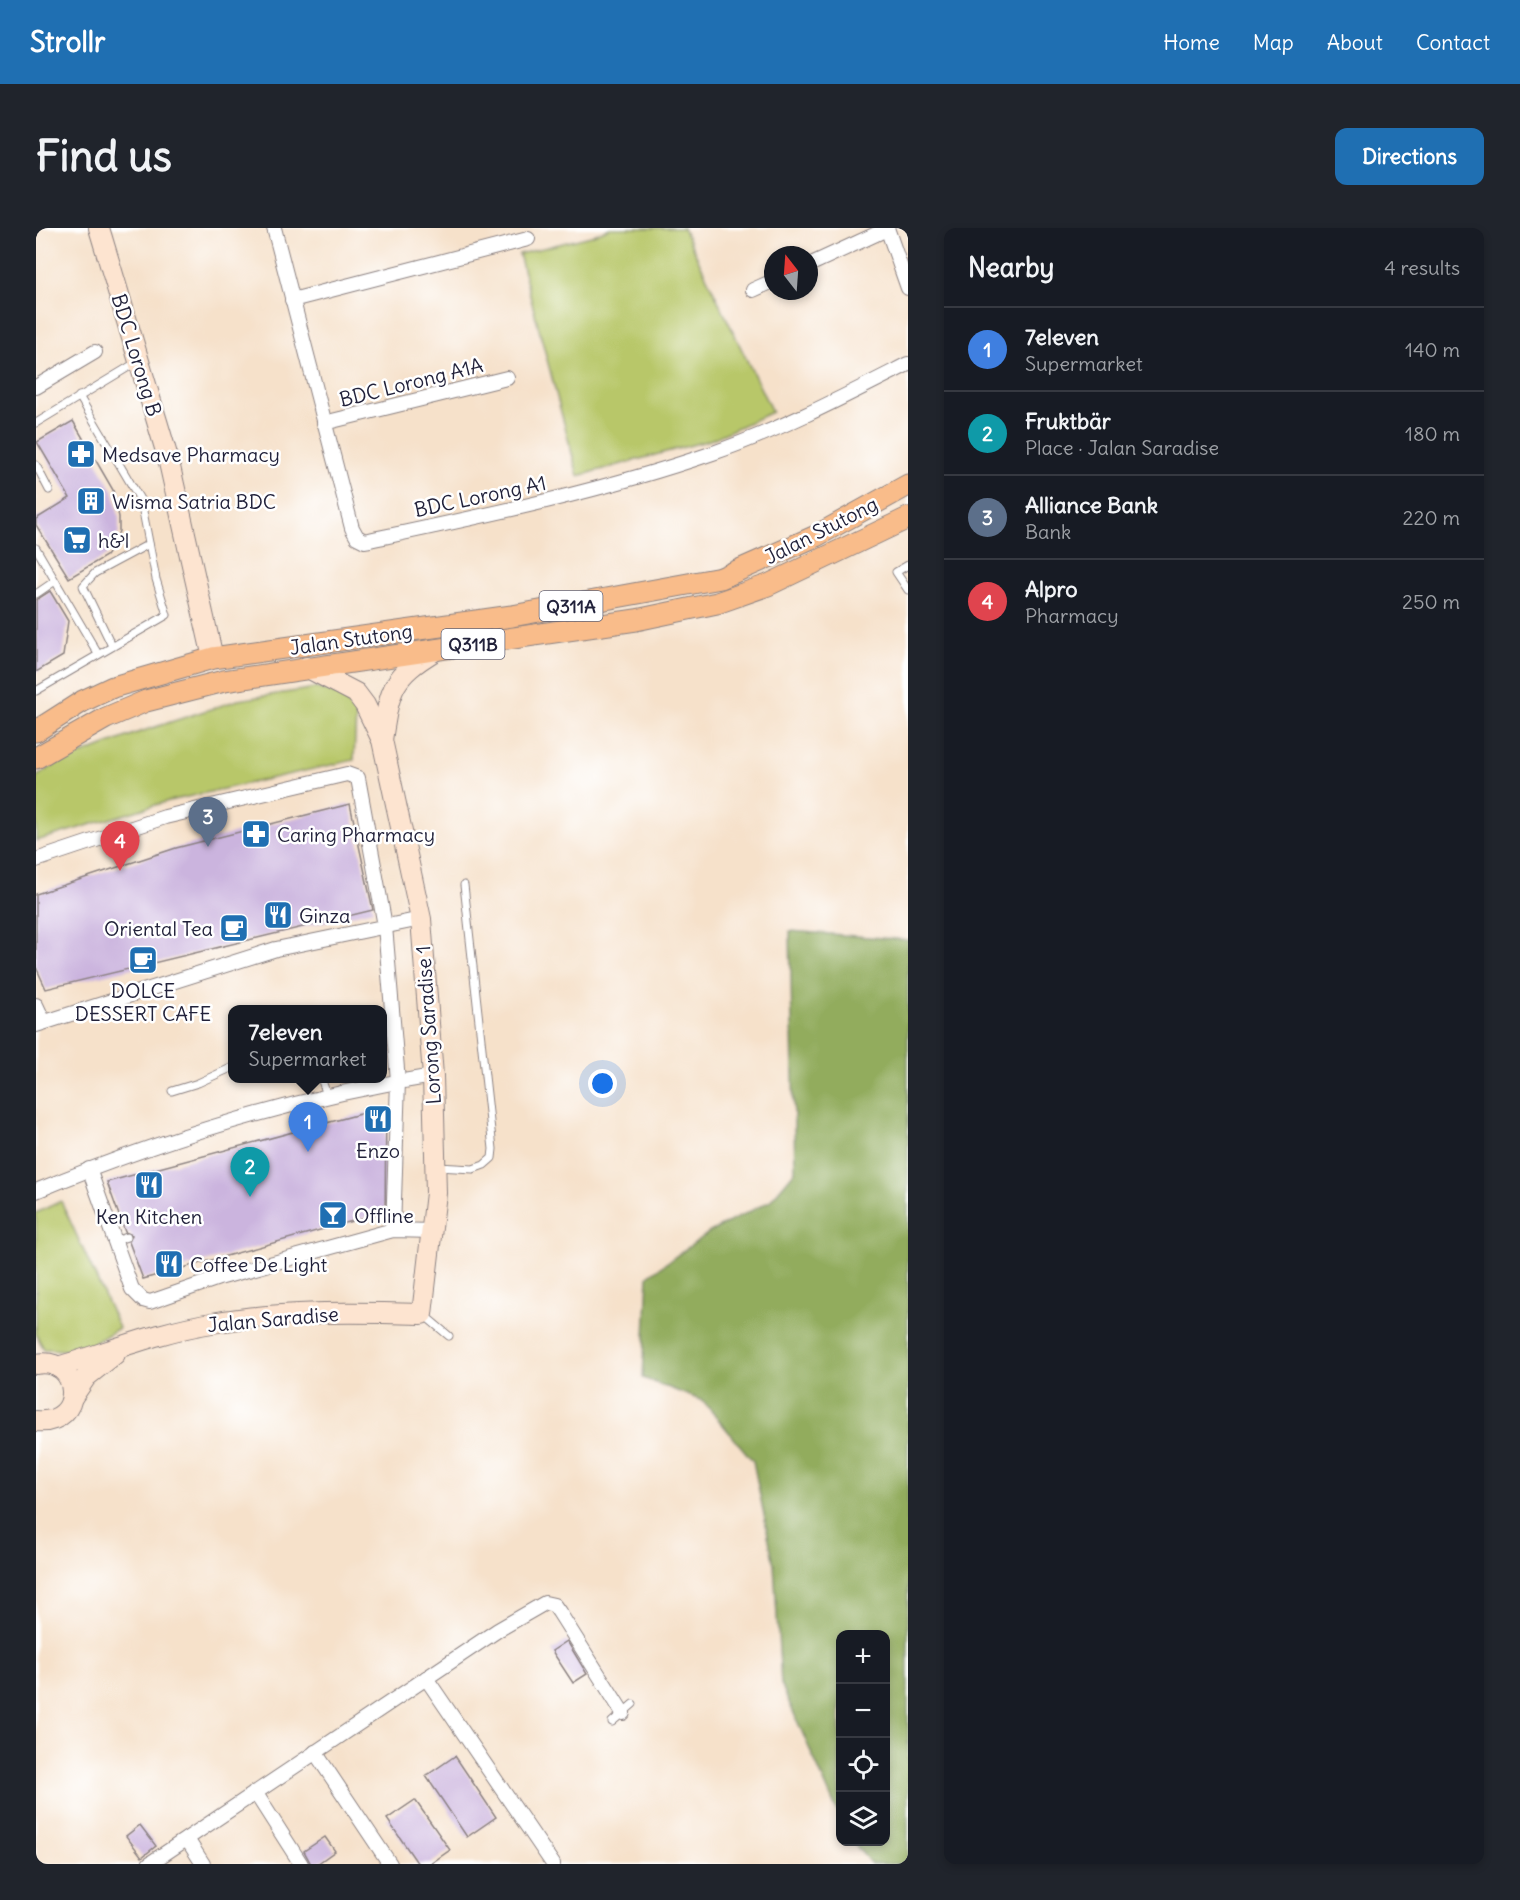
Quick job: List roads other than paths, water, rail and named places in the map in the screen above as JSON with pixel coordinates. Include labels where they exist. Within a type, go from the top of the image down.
[{"type":"main road","name":"Jalan Stutong","points":[[36,731],[83,701],[113,687],[213,658],[512,616],[722,578],[816,536],[908,485]]},
{"type":"main road","name":"Jalan Stutong","points":[[36,758],[106,718],[146,701],[224,681],[306,667],[636,620],[717,603],[768,585],[908,519]]},
{"type":"main road","points":[[213,658],[224,681]]},
{"type":"street","name":"BDC Lorong B","points":[[99,228],[168,458],[213,658]]},
{"type":"street","name":"BDC Lorong A1","points":[[274,228],[352,528],[357,537],[365,541],[554,501],[715,453],[821,407],[908,364]]},
{"type":"street","points":[[818,261],[887,229],[908,288]]},
{"type":"street","points":[[292,300],[528,239]]},
{"type":"street","points":[[753,290],[764,285]]},
{"type":"street","points":[[36,387],[95,352]]},
{"type":"street","name":"BDC Lorong A1A","points":[[324,423],[507,378]]},
{"type":"street","points":[[382,740],[392,691],[401,675],[437,650]]},
{"type":"street","points":[[306,667],[356,693],[365,705],[382,740]]},
{"type":"street","name":"Lorong Saradise 1","points":[[382,740],[421,919],[433,1076],[435,1167],[433,1231],[422,1314]]},
{"type":"street","points":[[36,860],[165,817],[347,774],[355,775],[360,782],[367,854],[385,926],[398,1081],[392,1158],[393,1230]]},
{"type":"street","points":[[36,1005],[40,1024],[276,949],[421,919]]},
{"type":"street","points":[[36,1191],[178,1137],[327,1095],[433,1076]]},
{"type":"street","points":[[89,1169],[121,1239],[132,1289],[136,1296],[150,1302],[219,1278],[393,1230],[433,1231]]},
{"type":"street","name":"Jalan Saradise","points":[[48,1365],[211,1323],[266,1316],[422,1314]]},
{"type":"street","points":[[36,1421],[46,1422],[64,1414],[86,1377],[127,1346]]},
{"type":"street","points":[[36,1350],[48,1365],[68,1377],[73,1396]]},
{"type":"street","points":[[149,1864],[498,1630],[545,1603],[549,1603],[559,1612],[623,1713]]},
{"type":"street","points":[[426,1678],[553,1864]]},
{"type":"street","points":[[315,1752],[390,1864]]},
{"type":"street","points":[[255,1792],[301,1864]]},
{"type":"street","points":[[186,1839],[203,1864]]},
{"type":"lane","points":[[36,423],[139,361]]},
{"type":"lane","points":[[36,691],[167,615],[141,501],[80,396]]},
{"type":"lane","points":[[36,465],[49,490]]},
{"type":"lane","points":[[112,646],[83,586],[95,573],[149,544]]},
{"type":"lane","points":[[36,548],[98,654]]},
{"type":"lane","points":[[908,564],[896,572],[908,590]]},
{"type":"lane","points":[[36,594],[55,581]]},
{"type":"lane","points":[[435,1167],[478,1167],[492,1158],[493,1149],[464,885]]},
{"type":"lane","points":[[172,1091],[198,1083],[228,1069]]},
{"type":"lane","points":[[323,1083],[327,1095]]},
{"type":"lane","points":[[422,1314],[449,1336]]},
{"type":"place","name":"Medsave Pharmacy","points":[[81,454]]},
{"type":"place","name":"Wisma Satria BDC","points":[[91,501]]},
{"type":"place","name":"h&l","points":[[77,540]]},
{"type":"place","name":"Caring Pharmacy","points":[[256,834]]},
{"type":"place","name":"Alliance Bank","points":[[208,847]]},
{"type":"place","name":"Alpro","points":[[120,871]]},
{"type":"place","name":"Ginza","points":[[278,915]]},
{"type":"place","name":"Oriental Tea","points":[[234,928]]},
{"type":"place","name":"DOLCE DESSERT CAFE","points":[[143,960]]},
{"type":"place","name":"Enzo","points":[[378,1119]]},
{"type":"place","name":"7eleven","points":[[308,1152]]},
{"type":"place","name":"Ken Kitchen","points":[[149,1185]]},
{"type":"place","name":"Fruktbär","points":[[250,1197]]},
{"type":"place","name":"Offline","points":[[333,1215]]},
{"type":"place","name":"Coffee De Light","points":[[169,1264]]}]
